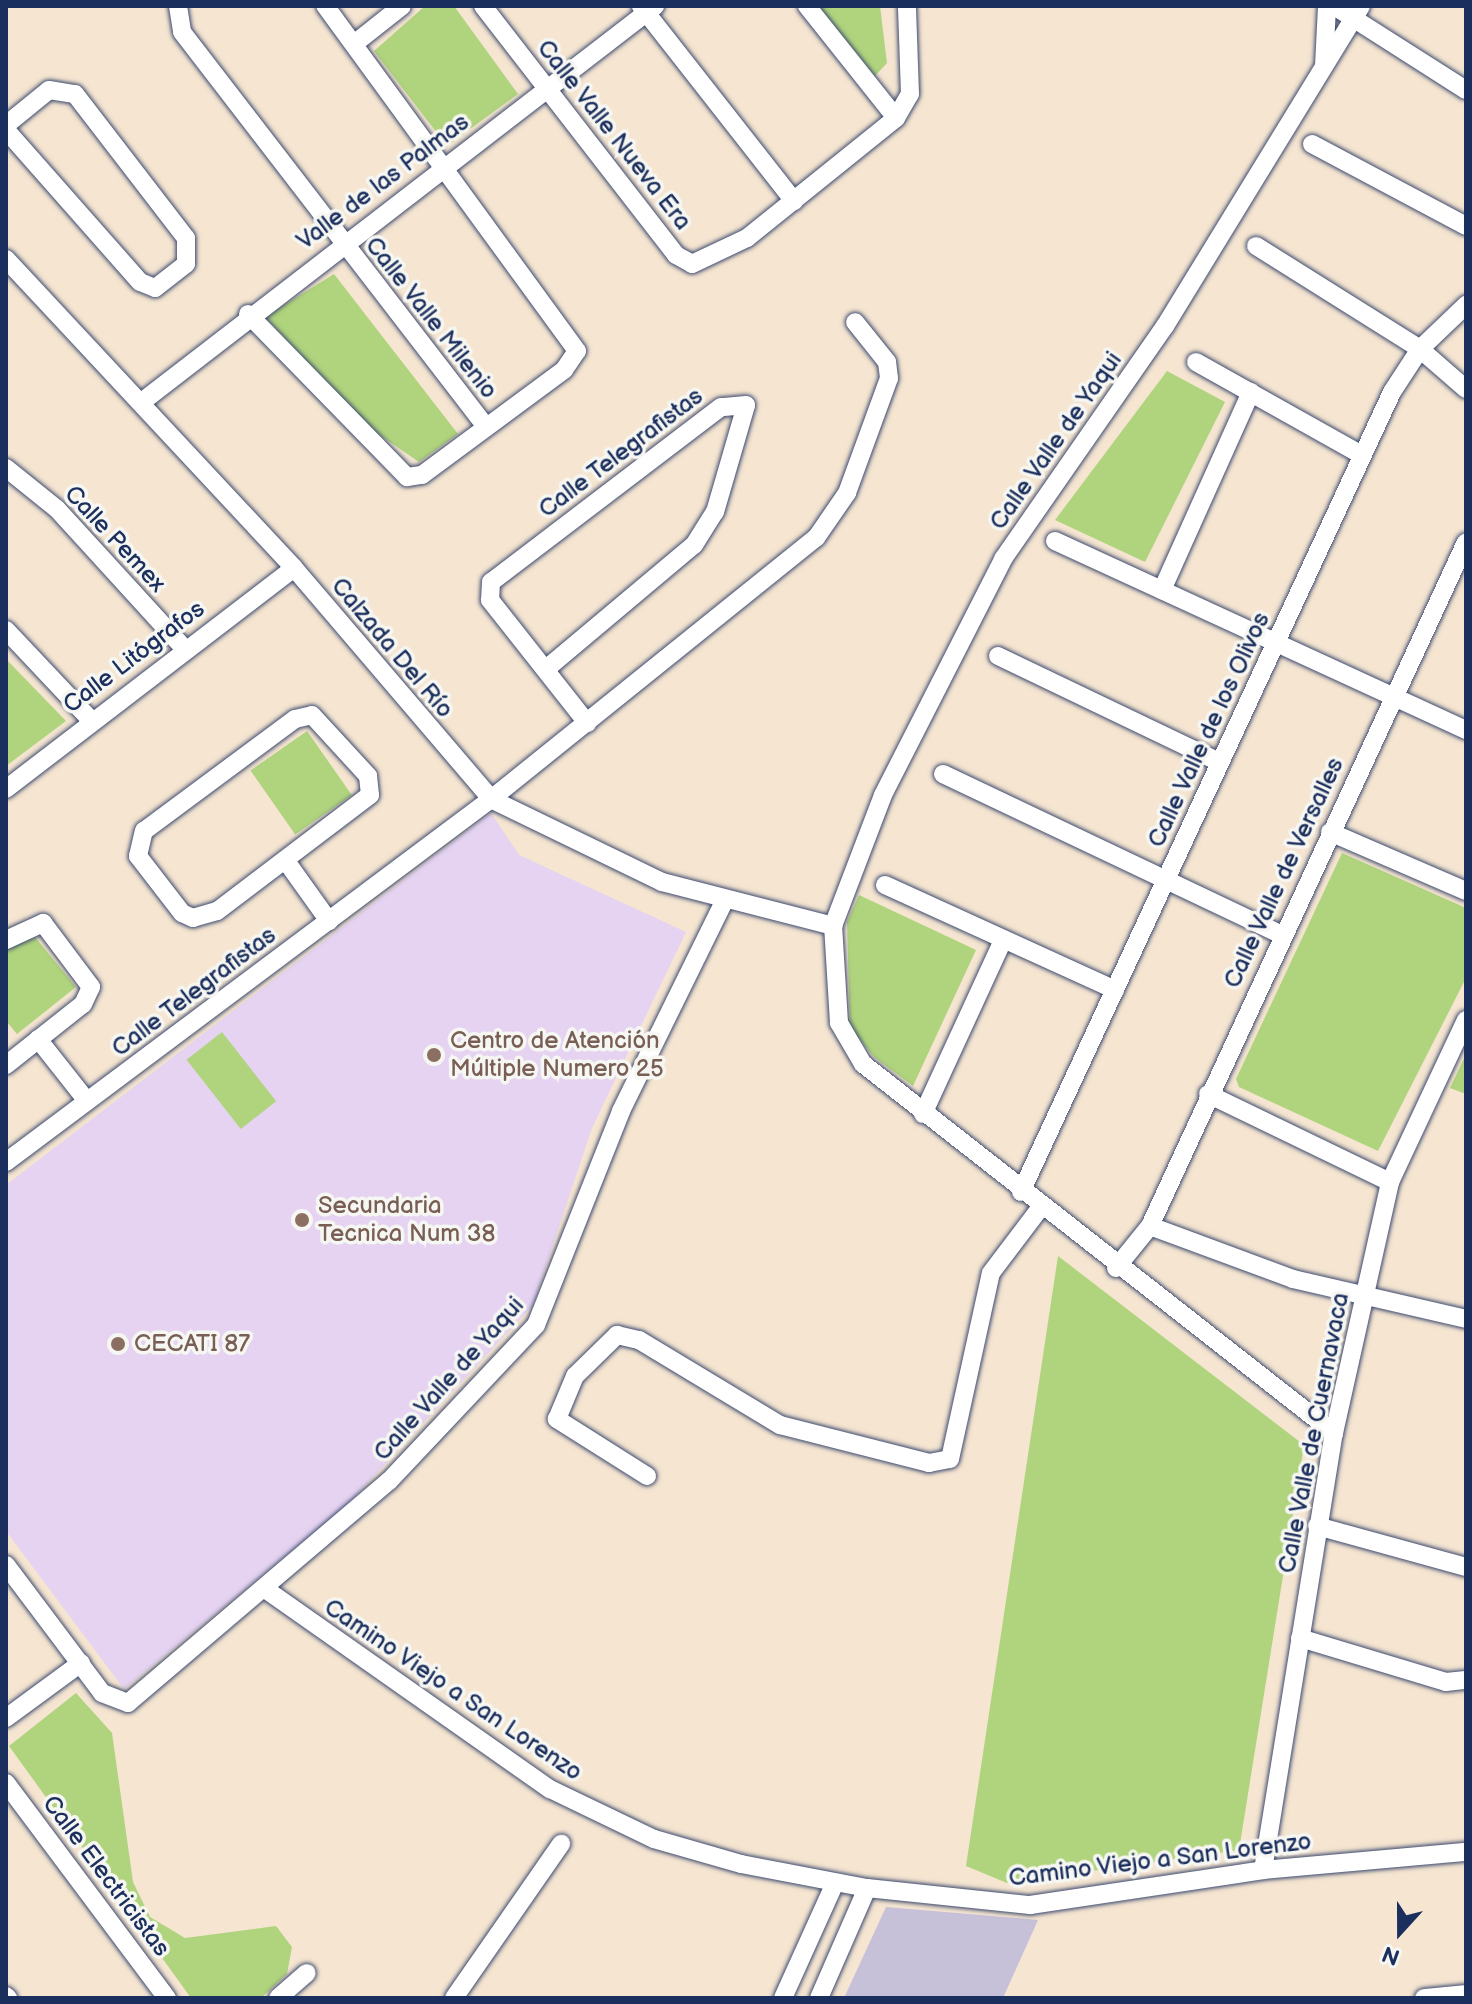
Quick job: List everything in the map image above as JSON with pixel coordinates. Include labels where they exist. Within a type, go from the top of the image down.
[{"type":"street","name":"Calle Valle Milenio","points":[[178,6],[182,32],[485,426]]},
{"type":"street","points":[[248,314],[398,472],[422,475],[564,370],[577,351],[573,337],[442,168],[325,6]]},
{"type":"street","points":[[354,44],[402,6]]},
{"type":"street","name":"Calle Valle Nueva Era","points":[[483,6],[676,255],[692,264],[709,261],[794,201]]},
{"type":"street","points":[[807,6],[896,118]]},
{"type":"street","points":[[648,8],[794,201],[896,118],[910,94],[907,6]]},
{"type":"street","points":[[1324,66],[1327,6]]},
{"type":"street","points":[[1334,6],[1356,14],[1466,90]]},
{"type":"street","name":"Valle de las Palmas","points":[[143,401],[248,314],[648,8]]},
{"type":"street","name":"Calle Valle de Yaqui","points":[[833,926],[883,795],[1003,559],[1165,326],[1356,14]]},
{"type":"street","points":[[49,90],[75,94],[186,238],[186,264],[155,288],[140,282],[6,127],[49,90]]},
{"type":"street","points":[[1312,144],[1466,226]]},
{"type":"street","points":[[1256,246],[1420,349],[1466,389]]},
{"type":"street","name":"Calzada Del Río","points":[[6,259],[143,401],[294,568],[491,799],[606,858],[725,900],[833,926]]},
{"type":"street","name":"Calle Valle de los Olivos","points":[[1021,1192],[1362,455],[1420,349],[1466,305]]},
{"type":"street","name":"Calle Telegrafistas","points":[[6,1162],[491,799],[587,723],[833,517],[889,378],[887,362],[855,322]]},
{"type":"street","points":[[1196,362],[1362,455]]},
{"type":"street","points":[[1162,590],[1251,392]]},
{"type":"street","name":"Calle Telegrafistas","points":[[546,669],[694,545],[715,512],[746,405],[721,407],[491,582],[490,600],[587,723]]},
{"type":"street","name":"Calle Pemex","points":[[6,468],[57,509],[185,649]]},
{"type":"street","points":[[1055,541],[1466,730]]},
{"type":"street","name":"Calle Valle de Versalles","points":[[1116,1268],[1150,1226],[1392,696],[1458,576],[1466,542]]},
{"type":"street","name":"Calle Litógrafos","points":[[6,789],[90,719],[294,568]]},
{"type":"street","points":[[6,630],[90,719]]},
{"type":"street","points":[[998,656],[1219,762]]},
{"type":"street","name":"Calle Telegrafistas","points":[[312,715],[368,776],[370,795],[286,861],[217,911],[193,918],[135,849],[144,831],[295,719],[312,715]]},
{"type":"street","points":[[943,774],[1282,935]]},
{"type":"street","points":[[1330,832],[1466,891]]},
{"type":"street","points":[[286,861],[329,921]]},
{"type":"street","points":[[885,885],[1115,990]]},
{"type":"street","name":"Calle Valle de Yaqui","points":[[81,1663],[120,1704],[138,1697],[268,1591],[389,1481],[536,1325],[621,1111],[725,900]]},
{"type":"street","points":[[6,940],[43,923],[88,976],[83,1004],[6,1065]]},
{"type":"street","points":[[833,926],[834,1000],[847,1041],[884,1084],[1116,1268],[1334,1433]]},
{"type":"street","points":[[923,1114],[1003,940]]},
{"type":"street","name":"Calle Valle de Cuernavaca","points":[[1263,1870],[1334,1433],[1390,1182],[1466,1020]]},
{"type":"street","points":[[38,1039],[87,1101]]},
{"type":"street","points":[[1208,1094],[1390,1182]]},
{"type":"street","points":[[647,1476],[557,1419],[575,1376],[617,1335],[639,1340],[780,1425],[929,1463],[950,1459],[991,1273],[1041,1207]]},
{"type":"street","points":[[1150,1226],[1249,1265],[1466,1319]]},
{"type":"street","points":[[1317,1526],[1466,1567]]},
{"type":"street","points":[[6,1565],[81,1663],[6,1718]]},
{"type":"street","name":"Camino Viejo a San Lorenzo","points":[[268,1591],[518,1768],[601,1816],[699,1853],[835,1883],[1030,1905],[1263,1870],[1466,1852]]},
{"type":"street","points":[[1300,1638],[1446,1682],[1466,1680]]},
{"type":"street","name":"Calle Electricistas","points":[[6,1783],[167,1998]]},
{"type":"street","points":[[454,1998],[561,1844]]},
{"type":"street","points":[[783,1998],[835,1883]]},
{"type":"street","points":[[819,1998],[867,1888]]},
{"type":"street","points":[[278,1998],[307,1973]]},
{"type":"street","points":[[1424,1998],[1466,1994]]},
{"type":"shaded area","points":[[491,813],[519,855],[686,932],[592,1128],[533,1305],[349,1503],[124,1689],[6,1531],[6,1185]]},
{"type":"shaded area","points":[[886,1907],[1038,1920],[1003,1998],[844,1998]]},
{"type":"green space","points":[[425,6],[454,6],[518,94],[447,146],[374,51]]},
{"type":"green space","points":[[818,6],[880,6],[887,63],[875,76]]},
{"type":"green space","points":[[334,274],[458,434],[419,462],[368,427],[265,317]]},
{"type":"green space","points":[[1167,371],[1225,402],[1145,562],[1055,520]]},
{"type":"green space","points":[[6,659],[66,721],[6,766]]},
{"type":"green space","points":[[307,731],[352,795],[295,834],[250,771]]},
{"type":"green space","points":[[1342,853],[1466,908],[1466,978],[1378,1151],[1239,1087],[1236,1079]]},
{"type":"green space","points":[[859,895],[976,950],[913,1086],[874,1057],[850,1027],[847,922]]},
{"type":"green space","points":[[30,931],[76,987],[17,1034],[6,1021],[6,950]]},
{"type":"green space","points":[[222,1032],[276,1101],[241,1129],[187,1060]]},
{"type":"green space","points":[[1466,1054],[1466,1094],[1450,1088]]},
{"type":"green space","points":[[1058,1256],[1304,1445],[1239,1850],[1007,1883],[966,1866]]},
{"type":"green space","points":[[76,1693],[112,1733],[133,1882],[150,1917],[185,1938],[276,1926],[292,1947],[287,1974],[261,1998],[191,1998],[9,1746]]},
{"type":"place","name":"Centro de Atención Múltiple Numero 25","points":[[434,1055]]},
{"type":"place","name":"Secundaria Tecnica Num 38","points":[[302,1220]]},
{"type":"place","name":"CECATI 87","points":[[118,1344]]}]
